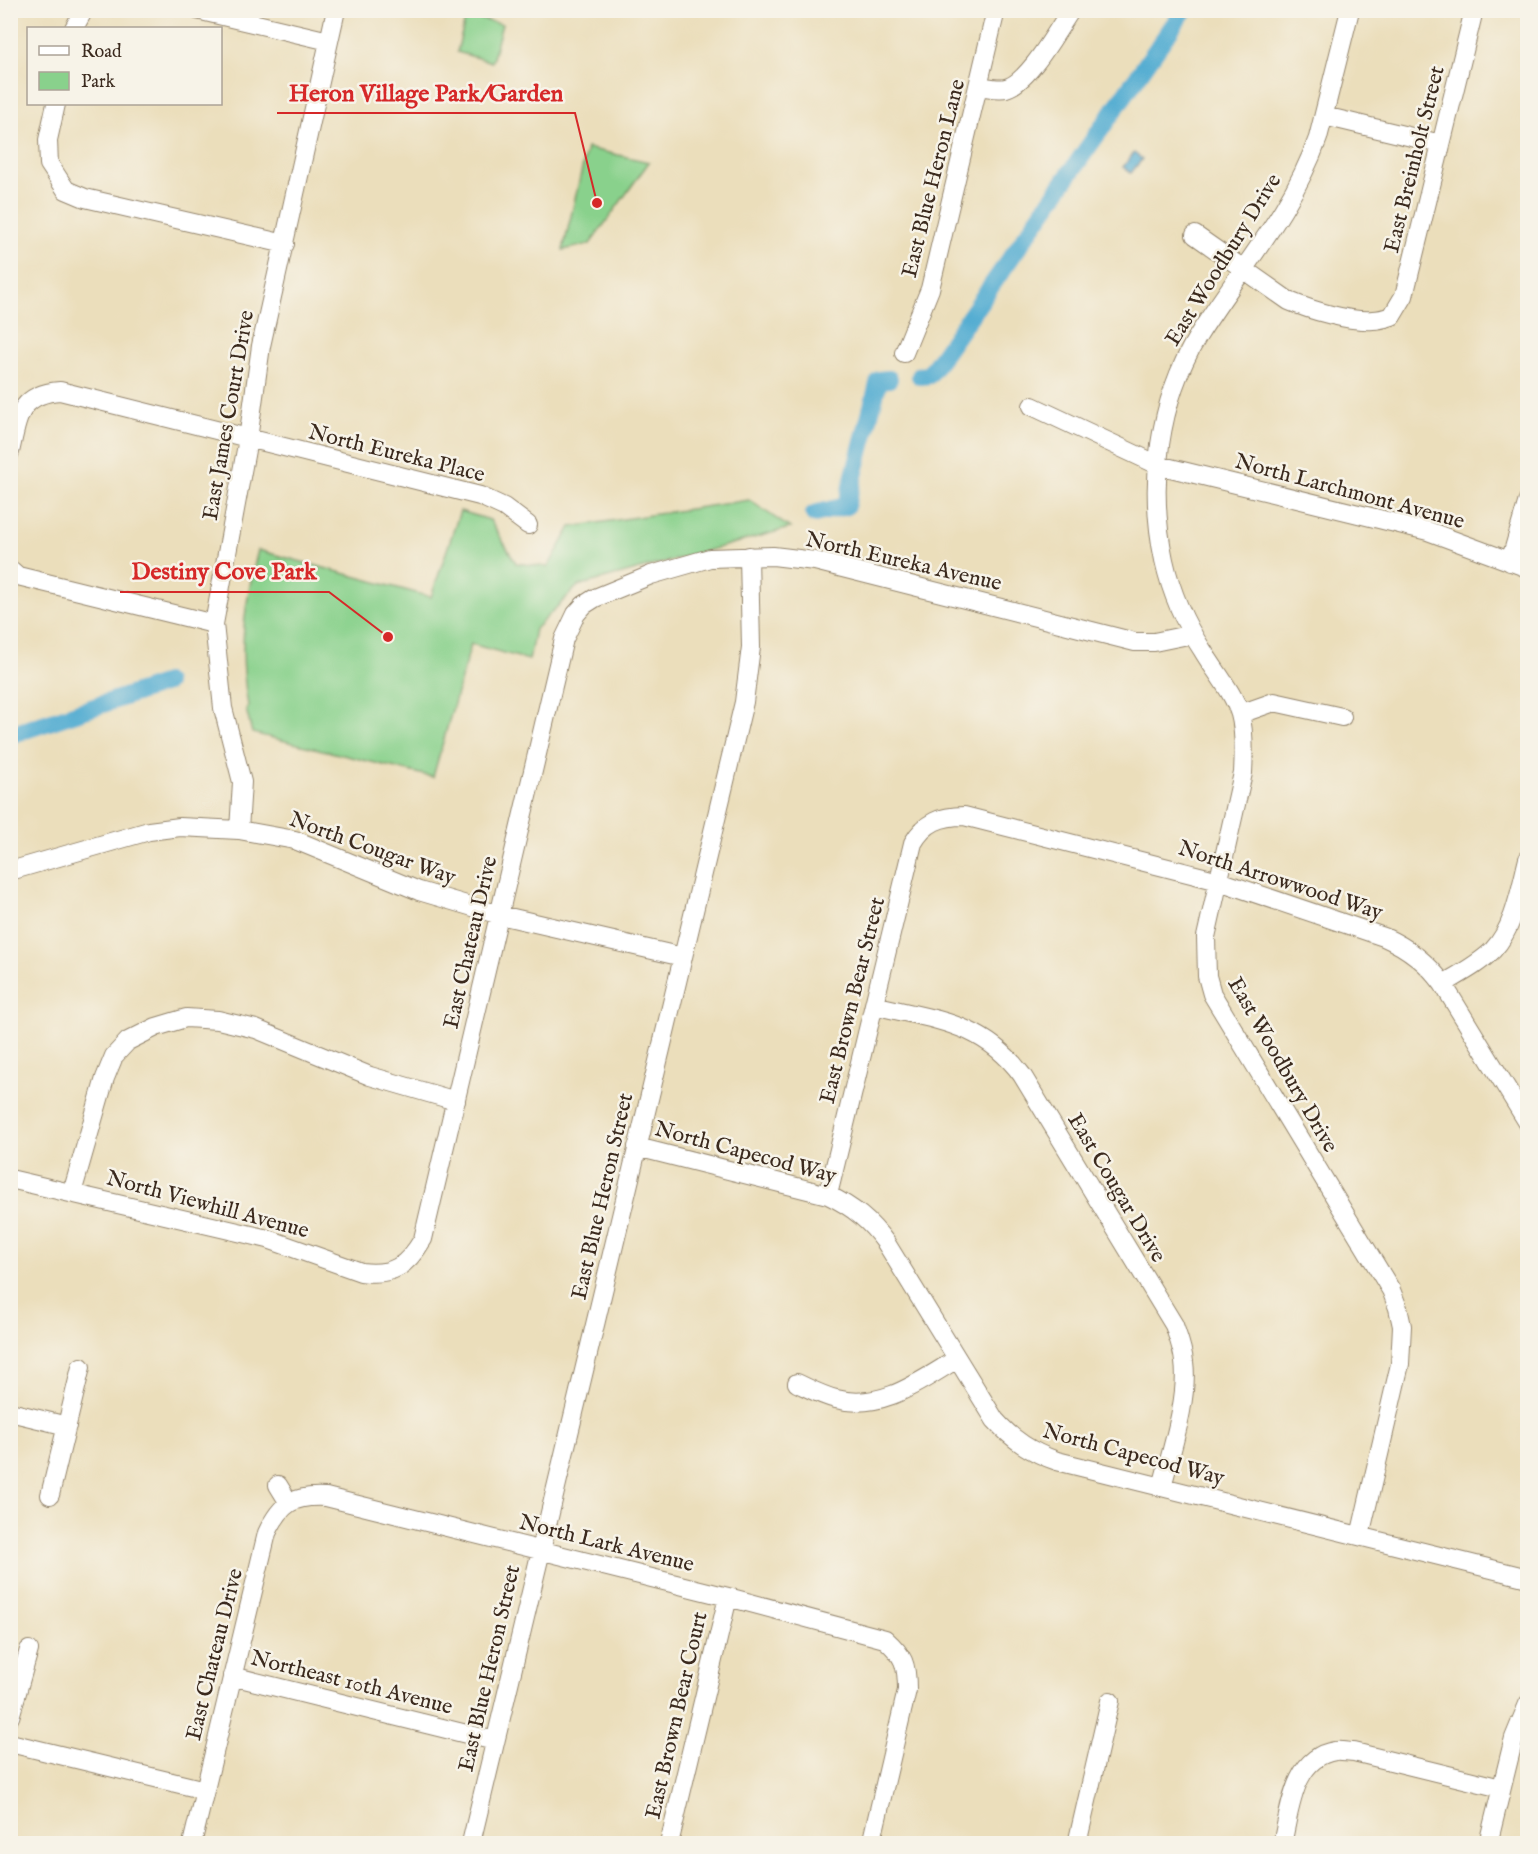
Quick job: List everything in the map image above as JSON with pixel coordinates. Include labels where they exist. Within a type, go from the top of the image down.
[{"type":"street","points":[[75,27],[84,10]]},
{"type":"street","points":[[197,10],[329,41]]},
{"type":"street","name":"East James Court Drive","points":[[239,830],[242,782],[222,708],[214,624],[248,439],[261,346],[336,10]]},
{"type":"street","name":"East Blue Heron Lane","points":[[904,353],[930,289],[996,10]]},
{"type":"street","points":[[978,86],[1004,89],[1017,84],[1071,10]]},
{"type":"street","name":"East Woodbury Drive","points":[[1350,10],[1312,156],[1295,191],[1198,336],[1168,406],[1159,445],[1158,525],[1165,562],[1176,599],[1193,634],[1225,684],[1240,714],[1244,754],[1243,773],[1206,937],[1207,976],[1212,994],[1391,1290],[1398,1308],[1402,1336],[1400,1364],[1360,1536]]},
{"type":"street","name":"East Breinholt Street","points":[[1243,270],[1289,301],[1324,314],[1371,321],[1392,316],[1404,296],[1474,10]]},
{"type":"street","points":[[56,105],[48,140],[49,164],[66,190],[85,198],[285,244]]},
{"type":"street","points":[[1324,116],[1441,144]]},
{"type":"street","points":[[1195,235],[1243,270]]},
{"type":"street","points":[[10,452],[17,421],[33,396],[43,392],[60,391],[248,439]]},
{"type":"street","name":"North Larchmont Avenue","points":[[1032,406],[1158,465],[1428,531],[1519,565]]},
{"type":"street","name":"North Eureka Place","points":[[248,439],[480,496],[504,507],[528,525]]},
{"type":"street","points":[[1519,565],[1527,500]]},
{"type":"street","name":"North Eureka Avenue","points":[[576,614],[595,598],[651,575],[710,558],[748,556],[815,561],[1135,642],[1154,642],[1193,634]]},
{"type":"street","name":"East Blue Heron Street","points":[[471,1843],[744,702],[751,647],[748,556]]},
{"type":"street","points":[[13,578],[214,624]]},
{"type":"street","name":"East Chateau Drive","points":[[393,1270],[412,1258],[423,1239],[564,639],[576,614]]},
{"type":"street","points":[[1240,714],[1274,702],[1342,717]]},
{"type":"street","name":"North Arrowwood Way","points":[[932,822],[947,816],[964,816],[1219,881],[1402,945],[1431,968],[1443,984],[1527,1123]]},
{"type":"street","name":"East Brown Bear Street","points":[[828,1195],[913,843],[920,831],[932,822]]},
{"type":"street","name":"North Cougar Way","points":[[10,871],[149,831],[180,827],[239,830],[295,840],[419,891],[500,915],[683,957]]},
{"type":"street","points":[[1443,984],[1478,963],[1494,949],[1508,928],[1517,903],[1527,859]]},
{"type":"street","name":"East Cougar Drive","points":[[874,1005],[964,1028],[981,1036],[1011,1060],[1168,1315],[1181,1343],[1185,1362],[1185,1382],[1162,1487]]},
{"type":"street","points":[[72,1193],[105,1078],[114,1056],[128,1041],[156,1027],[186,1018],[218,1020],[256,1029],[370,1076],[456,1101]]},
{"type":"street","name":"North Capecod Way","points":[[637,1147],[828,1195],[845,1203],[874,1227],[995,1420],[1022,1446],[1039,1455],[1527,1578]]},
{"type":"street","name":"North Viewhill Avenue","points":[[10,1179],[268,1239],[361,1272],[377,1274],[393,1270]]},
{"type":"street","points":[[797,1383],[836,1399],[855,1402],[875,1401],[910,1388],[957,1359]]},
{"type":"street","points":[[50,1495],[81,1367]]},
{"type":"street","points":[[10,1412],[67,1426]]},
{"type":"street","points":[[278,1485],[289,1503]]},
{"type":"street","name":"North Lark Avenue","points":[[289,1503],[307,1496],[326,1497],[885,1638],[904,1660],[907,1670],[907,1690],[870,1844]]},
{"type":"street","name":"East Chateau Drive","points":[[192,1844],[267,1533],[275,1516],[289,1503]]},
{"type":"street","name":"East Brown Bear Court","points":[[669,1844],[728,1597]]},
{"type":"street","points":[[10,1717],[29,1650]]},
{"type":"street","name":"Northeast 10th Avenue","points":[[232,1676],[495,1741]]},
{"type":"street","points":[[1077,1844],[1110,1701]]},
{"type":"street","points":[[1488,1844],[1514,1738],[1527,1704]]},
{"type":"street","points":[[10,1743],[205,1790]]},
{"type":"street","points":[[1282,1844],[1295,1788],[1303,1771],[1317,1758],[1335,1751],[1354,1752],[1501,1788]]},
{"type":"green space","points":[[466,16],[502,24],[492,62],[457,52]]},
{"type":"green space","points":[[587,148],[649,162],[590,244],[563,250]]},
{"type":"green space","points":[[749,500],[790,528],[578,586],[535,629],[529,660],[471,644],[433,777],[252,733],[246,709],[248,706],[243,645],[249,590],[258,550],[431,597],[460,511],[490,520],[516,563],[548,567],[571,527]]},
{"type":"water","points":[[1134,153],[1142,159],[1131,173],[1123,167]]},
{"type":"waterway","points":[[920,376],[929,375],[1184,10]]},
{"type":"waterway","points":[[814,514],[846,506],[879,380],[889,379]]},
{"type":"waterway","points":[[10,735],[166,683]]},
{"type":"place","name":"Heron Village Park/Garden","points":[[597,203]]},
{"type":"place","name":"Destiny Cove Park","points":[[388,637]]}]
